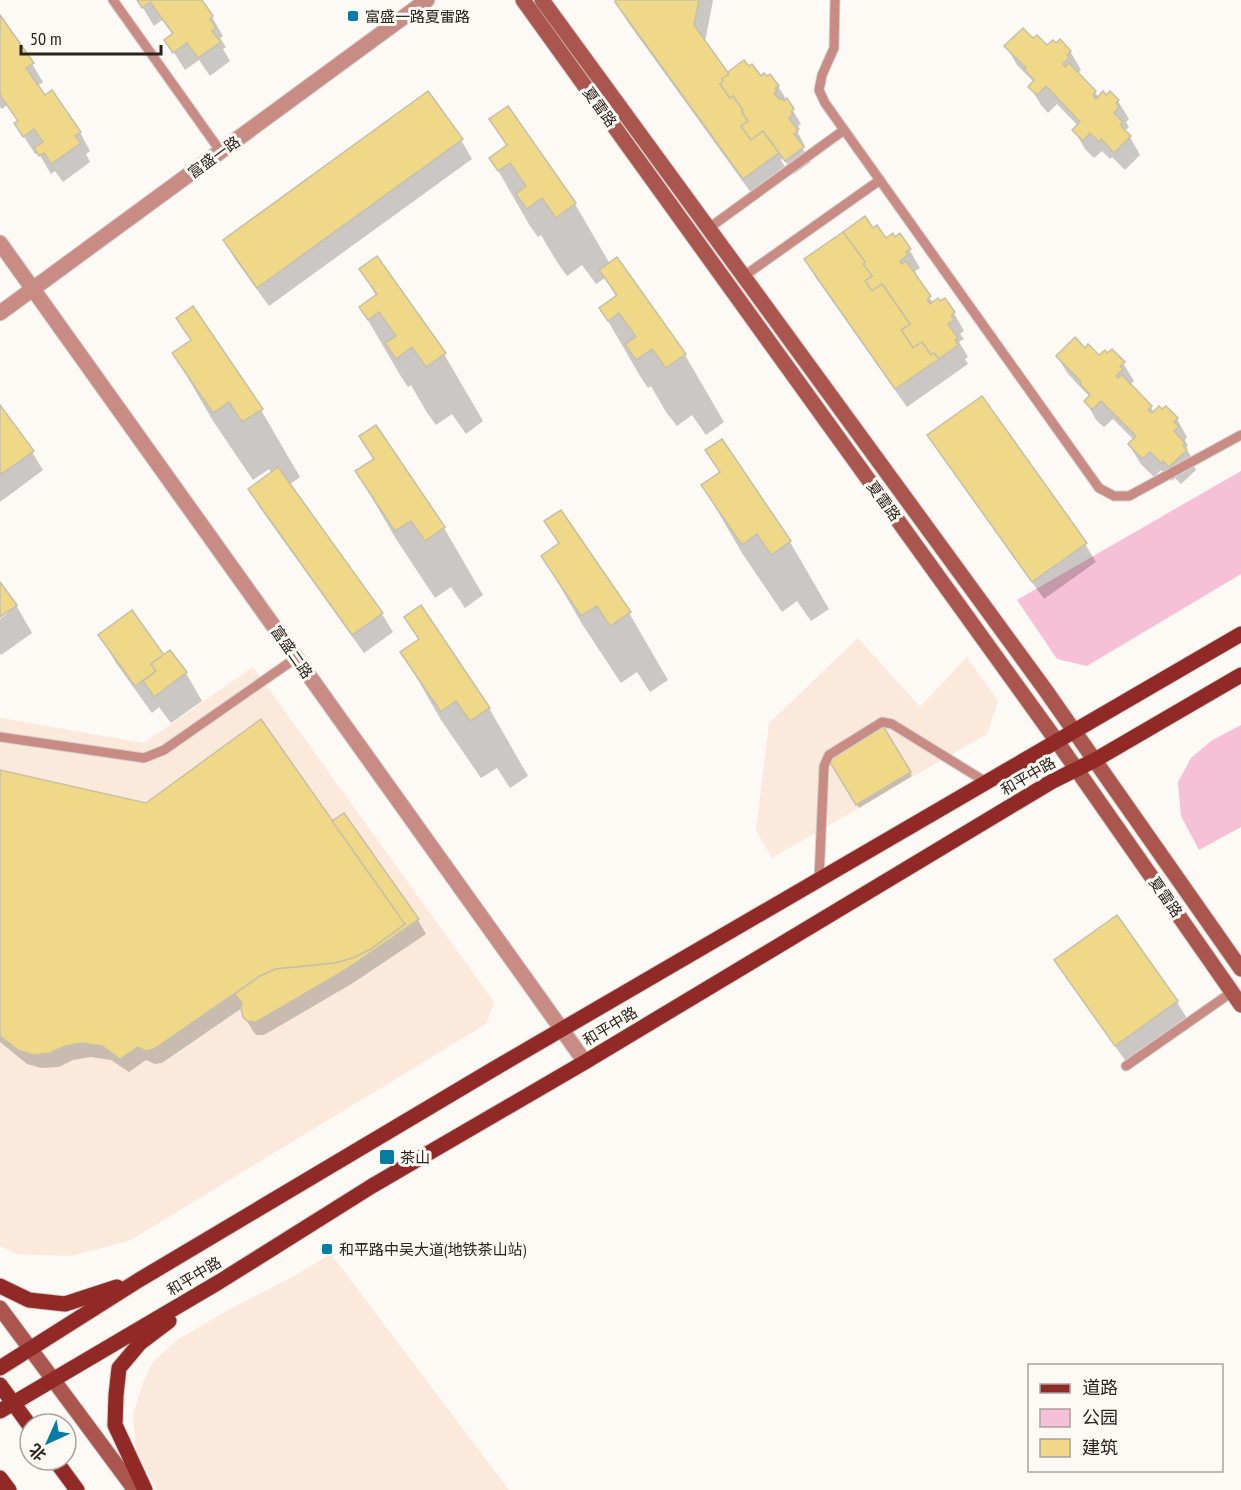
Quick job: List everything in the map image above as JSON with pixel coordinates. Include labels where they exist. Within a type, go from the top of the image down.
[{"type":"main road","name":"和平中路","points":[[0,1368],[140,1280],[561,1030],[1241,634]]},
{"type":"main road","name":"和平中路","points":[[7,1407],[219,1282],[372,1186],[585,1062],[1041,788],[1095,760],[1241,675]]},
{"type":"main road","points":[[0,1286],[28,1300],[65,1304],[140,1280]]},
{"type":"main road","points":[[145,1490],[115,1425],[119,1368],[140,1343],[219,1282]]},
{"type":"main road","points":[[0,1385],[7,1407]]},
{"type":"main road","points":[[64,1472],[77,1490]]},
{"type":"main road","points":[[0,1478],[9,1490]]},
{"type":"street","name":"富盛一路","points":[[0,313],[427,0]]},
{"type":"street","name":"夏雷路","points":[[524,0],[1077,769],[1237,999]]},
{"type":"street","name":"夏雷路","points":[[542,0],[1095,760],[1241,969]]},
{"type":"street","name":"富盛二路","points":[[0,243],[585,1062]]},
{"type":"street","points":[[0,1308],[135,1490]]},
{"type":"lane","points":[[113,0],[221,152]]},
{"type":"lane","points":[[835,0],[834,48],[822,75],[819,90],[825,103],[1099,488],[1114,496],[1128,496],[1241,435]]},
{"type":"lane","points":[[709,228],[844,130]]},
{"type":"lane","points":[[744,276],[880,180]]},
{"type":"lane","points":[[0,737],[144,758],[164,750],[296,657]]},
{"type":"lane","points":[[819,879],[824,766],[829,755],[882,722],[892,724],[986,782]]},
{"type":"lane","points":[[1126,1065],[1237,999]]},
{"type":"shaded area","points":[[858,638],[920,707],[967,657],[998,701],[987,734],[772,858],[756,831],[769,723]]},
{"type":"shaded area","points":[[253,667],[494,1002],[486,1024],[129,1241],[71,1256],[17,1254],[0,1246],[0,718],[144,743]]},
{"type":"shaded area","points":[[331,1254],[509,1490],[157,1490],[136,1452],[133,1415],[152,1363],[177,1340]]},
{"type":"green space","points":[[1241,471],[1241,574],[1087,666],[1057,659],[1017,600]]},
{"type":"green space","points":[[1241,725],[1241,827],[1199,850],[1181,816],[1178,782],[1191,758],[1211,741]]},
{"type":"building","points":[[137,0],[202,0],[213,16],[210,19],[216,28],[212,31],[221,42],[198,58],[187,43],[173,53],[164,40],[173,33],[150,2],[142,8]]},
{"type":"building","points":[[615,0],[699,0],[694,25],[729,74],[722,79],[720,84],[743,110],[748,121],[741,126],[751,140],[763,131],[779,153],[743,179]]},
{"type":"building","points":[[0,15],[34,63],[26,68],[45,95],[52,90],[81,132],[75,136],[81,143],[51,164],[44,153],[39,156],[34,148],[43,142],[34,129],[23,137],[14,123],[18,121],[0,95]]},
{"type":"building","points":[[1023,28],[1033,38],[1037,35],[1047,45],[1053,40],[1056,43],[1060,39],[1071,51],[1067,55],[1069,58],[1063,64],[1065,67],[1069,63],[1096,91],[1093,95],[1096,99],[1103,91],[1106,95],[1110,91],[1119,100],[1116,103],[1119,107],[1114,113],[1123,122],[1120,125],[1131,136],[1114,153],[1101,139],[1099,142],[1090,133],[1083,141],[1072,130],[1080,122],[1046,86],[1037,95],[1028,87],[1034,80],[1024,69],[1026,68],[1004,46]]},
{"type":"building","points":[[744,60],[749,66],[752,64],[761,76],[764,73],[767,76],[770,74],[779,86],[775,88],[777,91],[774,93],[780,100],[782,98],[784,101],[787,98],[794,109],[789,118],[798,131],[794,134],[804,147],[785,161],[763,131],[751,140],[741,126],[748,121],[743,110],[720,84],[722,79],[729,74],[728,72]]},
{"type":"building","points":[[428,91],[463,139],[257,288],[223,240]]},
{"type":"building","points":[[508,106],[576,203],[556,218],[542,198],[527,209],[516,194],[526,186],[510,163],[498,171],[489,158],[507,145],[489,119]]},
{"type":"building","points":[[865,216],[873,228],[877,225],[886,238],[893,233],[895,237],[900,233],[911,249],[906,252],[908,255],[900,261],[902,264],[906,261],[931,296],[927,299],[930,304],[938,298],[940,301],[945,298],[955,312],[951,315],[954,320],[948,324],[958,338],[955,340],[958,345],[939,359],[934,353],[931,355],[922,342],[913,348],[901,330],[910,324],[882,284],[872,291],[865,281],[872,276],[863,264],[865,262],[843,232]]},
{"type":"building","points":[[843,232],[865,262],[863,264],[872,276],[865,281],[872,291],[882,284],[910,324],[901,330],[913,348],[922,342],[931,355],[934,353],[939,359],[895,389],[804,259]]},
{"type":"building","points":[[377,256],[446,353],[426,367],[412,347],[396,359],[385,343],[396,336],[379,312],[368,320],[359,307],[377,294],[359,269]]},
{"type":"building","points":[[617,257],[686,354],[666,368],[652,349],[636,360],[625,344],[636,337],[619,313],[608,321],[599,308],[617,295],[599,270]]},
{"type":"building","points":[[193,306],[263,409],[242,422],[229,402],[213,413],[172,353],[191,340],[176,318]]},
{"type":"building","points":[[1075,337],[1085,348],[1088,344],[1099,355],[1105,350],[1107,353],[1112,349],[1125,362],[1120,366],[1123,369],[1116,376],[1118,378],[1122,375],[1152,406],[1148,410],[1152,413],[1159,406],[1162,409],[1166,406],[1178,418],[1174,422],[1179,426],[1174,431],[1185,443],[1183,446],[1187,450],[1169,467],[1163,461],[1161,463],[1150,452],[1142,459],[1128,444],[1136,436],[1101,401],[1092,410],[1084,401],[1090,395],[1056,356]]},
{"type":"building","points":[[982,396],[1087,543],[1032,582],[927,435]]},
{"type":"building","points":[[0,405],[34,451],[0,475]]},
{"type":"building","points":[[376,425],[445,527],[425,541],[411,521],[395,531],[355,471],[374,459],[359,436]]},
{"type":"building","points":[[722,439],[791,541],[771,555],[757,534],[742,545],[701,485],[720,472],[705,450]]},
{"type":"building","points":[[278,467],[383,613],[352,635],[248,489]]},
{"type":"building","points":[[561,510],[631,612],[610,626],[597,606],[581,616],[541,556],[559,543],[544,521]]},
{"type":"building","points":[[0,582],[17,605],[0,617]]},
{"type":"building","points":[[421,605],[490,708],[470,721],[456,701],[441,712],[400,652],[419,639],[404,617]]},
{"type":"building","points":[[132,610],[164,655],[151,664],[156,671],[135,686],[98,635]]},
{"type":"building","points":[[170,650],[187,672],[154,697],[143,681],[156,671],[151,664]]},
{"type":"building","points":[[261,719],[405,924],[371,949],[353,958],[335,963],[276,969],[260,976],[154,1049],[146,1051],[138,1047],[120,1059],[102,1046],[82,1043],[65,1046],[50,1053],[33,1055],[18,1050],[0,1036],[0,770],[146,803]]},
{"type":"building","points":[[883,726],[911,772],[856,805],[828,759]]},
{"type":"building","points":[[344,813],[419,919],[345,970],[256,1022],[247,1021],[243,1017],[242,1003],[235,994],[260,976],[276,969],[335,963],[353,958],[371,949],[405,924],[332,821]]},
{"type":"building","points":[[1117,915],[1178,1001],[1115,1046],[1054,960]]},
{"type":"place","name":"富盛一路夏雷路","points":[[353,16]]},
{"type":"place","name":"茶山","points":[[387,1157]]},
{"type":"place","name":"和平路中吴大道(地铁茶山站)","points":[[327,1249]]}]
